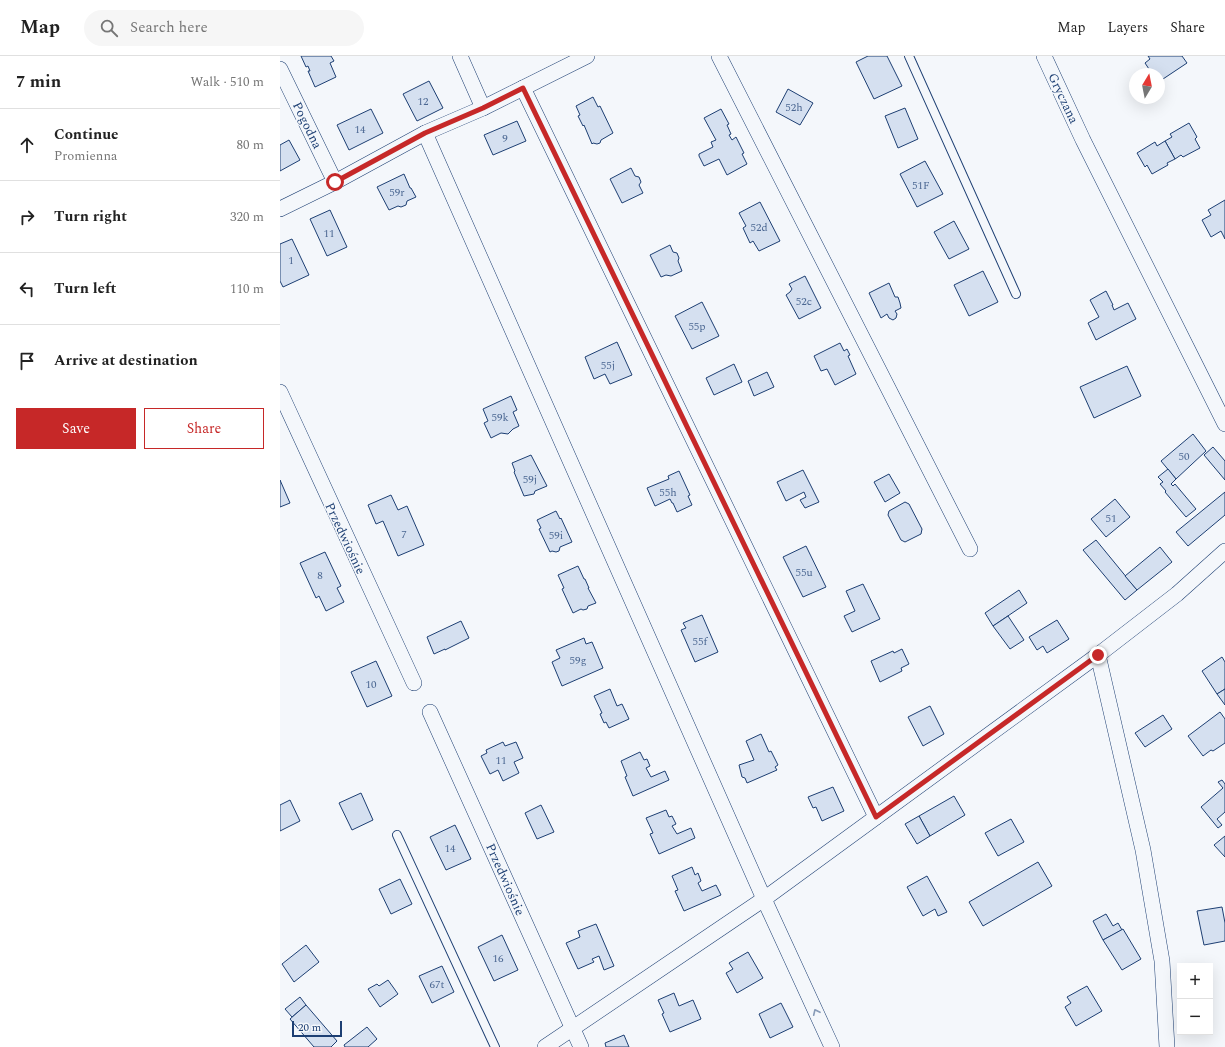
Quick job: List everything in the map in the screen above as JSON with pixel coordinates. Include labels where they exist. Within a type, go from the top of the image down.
[{"type":"street","points":[[460,56],[483,108]]},
{"type":"street","points":[[280,209],[335,182],[425,133],[483,108],[523,88],[570,60],[587,56]]},
{"type":"street","points":[[718,56],[970,549]]},
{"type":"street","name":"Gryczana","points":[[1044,56],[1083,140],[1225,424]]},
{"type":"street","name":"Pogodna","points":[[280,69],[335,182]]},
{"type":"street","points":[[523,88],[876,817]]},
{"type":"street","points":[[425,133],[764,899],[832,1047]]},
{"type":"street","name":"Przedwiośnie","points":[[280,392],[414,683]]},
{"type":"street","points":[[545,1047],[764,899],[1098,655],[1177,594],[1225,551]]},
{"type":"street","points":[[1098,655],[1145,858],[1162,961],[1167,1047]]},
{"type":"street","name":"Przedwiośnie","points":[[430,712],[574,1028],[581,1047]]},
{"type":"lane","points":[[909,56],[1016,294]]},
{"type":"lane","points":[[397,835],[495,1047]]},
{"type":"building","points":[[301,56],[331,56],[334,61],[330,63],[336,77],[315,87],[308,71],[310,71],[308,66],[306,67]]},
{"type":"building","points":[[868,56],[887,56],[902,86],[874,99],[856,62]]},
{"type":"building","points":[[1148,56],[1182,56],[1187,63],[1165,78],[1165,68],[1148,68],[1145,63],[1150,59]]},
{"type":"building","points":[[429,81],[443,108],[417,121],[403,94]]},
{"type":"building","points":[[788,89],[813,103],[800,125],[776,112]]},
{"type":"building","points":[[593,97],[598,107],[600,106],[613,133],[597,144],[592,144],[584,125],[583,126],[578,116],[580,115],[576,106]]},
{"type":"building","points":[[905,108],[918,139],[898,148],[885,116]]},
{"type":"building","points":[[371,109],[383,133],[349,150],[337,125]]},
{"type":"building","points":[[721,109],[729,124],[727,125],[731,134],[729,135],[732,140],[736,137],[744,153],[742,154],[747,164],[727,175],[719,159],[704,166],[699,156],[699,154],[713,147],[711,142],[716,140],[704,118]]},
{"type":"building","points":[[517,121],[526,141],[493,155],[484,135]]},
{"type":"building","points":[[1189,123],[1197,137],[1195,139],[1200,148],[1183,157],[1181,155],[1175,159],[1165,141],[1172,137],[1170,134]]},
{"type":"building","points":[[289,140],[300,160],[280,171],[280,145]]},
{"type":"building","points":[[1165,141],[1175,159],[1167,163],[1168,165],[1152,174],[1147,165],[1145,167],[1137,153],[1155,142],[1157,146]]},
{"type":"building","points":[[925,161],[943,194],[917,207],[900,174]]},
{"type":"building","points":[[631,168],[635,176],[639,177],[641,182],[639,185],[643,193],[622,203],[610,179]]},
{"type":"building","points":[[404,174],[416,197],[407,201],[406,205],[401,207],[398,206],[389,210],[377,187]]},
{"type":"building","points":[[1225,200],[1225,239],[1221,231],[1211,237],[1202,220],[1211,215],[1208,210]]},
{"type":"building","points":[[760,202],[780,241],[759,251],[753,241],[750,243],[743,228],[746,226],[739,213]]},
{"type":"building","points":[[330,210],[347,247],[327,256],[310,219]]},
{"type":"building","points":[[954,221],[969,249],[949,259],[934,232]]},
{"type":"building","points":[[292,239],[309,275],[283,287],[280,281],[280,244]]},
{"type":"building","points":[[670,245],[673,252],[677,253],[682,271],[671,276],[666,275],[661,277],[650,255]]},
{"type":"building","points":[[983,271],[998,302],[969,316],[954,285]]},
{"type":"building","points":[[805,276],[821,308],[799,319],[786,295],[792,289],[789,284]]},
{"type":"building","points":[[889,283],[895,297],[898,297],[901,308],[895,311],[897,314],[896,318],[893,320],[889,318],[887,314],[881,318],[869,293]]},
{"type":"building","points":[[1106,291],[1114,310],[1128,303],[1136,319],[1096,340],[1088,323],[1099,317],[1090,300]]},
{"type":"building","points":[[702,302],[719,336],[692,349],[675,316]]},
{"type":"building","points":[[617,342],[632,375],[610,384],[605,374],[594,379],[585,357]]},
{"type":"building","points":[[840,343],[844,351],[847,349],[850,355],[848,356],[856,374],[835,385],[827,369],[821,371],[814,356]]},
{"type":"building","points":[[734,364],[742,382],[714,395],[706,378]]},
{"type":"building","points":[[1127,366],[1141,396],[1094,418],[1080,387]]},
{"type":"building","points":[[767,372],[774,387],[754,396],[748,381]]},
{"type":"building","points":[[511,396],[517,410],[513,412],[519,426],[508,434],[501,433],[491,438],[484,423],[488,421],[483,409]]},
{"type":"building","points":[[1193,434],[1206,451],[1176,479],[1161,461]]},
{"type":"building","points":[[1213,447],[1225,461],[1225,480],[1204,455]]},
{"type":"building","points":[[531,455],[547,486],[535,491],[534,494],[524,496],[512,463]]},
{"type":"building","points":[[1168,469],[1176,479],[1171,484],[1173,486],[1175,484],[1196,509],[1186,517],[1160,484],[1163,482],[1158,477]]},
{"type":"building","points":[[803,470],[819,502],[805,508],[800,500],[806,497],[804,492],[786,501],[777,482]]},
{"type":"building","points":[[679,471],[690,495],[688,496],[692,505],[677,512],[670,499],[655,506],[647,488],[669,479],[668,476]]},
{"type":"building","points":[[889,474],[900,493],[885,502],[874,482]]},
{"type":"building","points":[[280,480],[290,503],[280,507]]},
{"type":"building","points":[[1225,492],[1225,515],[1188,546],[1176,532]]},
{"type":"building","points":[[391,495],[398,510],[407,506],[424,545],[398,556],[383,521],[376,524],[368,505]]},
{"type":"building","points":[[1115,499],[1130,517],[1106,537],[1091,519]]},
{"type":"building","points":[[905,502],[909,504],[922,529],[921,534],[905,542],[901,540],[888,515],[889,511]]},
{"type":"building","points":[[556,511],[560,519],[561,518],[572,542],[560,547],[559,551],[550,552],[539,529],[541,528],[537,520]]},
{"type":"building","points":[[1096,540],[1137,590],[1125,600],[1083,550]]},
{"type":"building","points":[[806,546],[826,587],[803,597],[783,557]]},
{"type":"building","points":[[1160,547],[1172,562],[1137,590],[1125,576]]},
{"type":"building","points":[[325,552],[341,586],[337,588],[344,602],[326,611],[319,596],[316,598],[300,563]]},
{"type":"building","points":[[578,566],[596,603],[588,606],[587,609],[581,609],[573,613],[562,589],[564,588],[558,575]]},
{"type":"building","points":[[863,584],[880,619],[852,632],[844,616],[855,611],[846,591]]},
{"type":"building","points":[[1019,590],[1027,603],[993,626],[985,613]]},
{"type":"building","points":[[702,615],[718,652],[695,662],[681,630],[686,628],[683,623]]},
{"type":"building","points":[[1008,616],[1024,640],[1010,649],[993,626]]},
{"type":"building","points":[[1057,620],[1069,639],[1047,653],[1043,646],[1037,650],[1029,637]]},
{"type":"building","points":[[461,621],[469,638],[434,654],[427,637]]},
{"type":"building","points":[[584,638],[586,644],[592,642],[603,668],[562,686],[552,662],[560,658],[556,650]]},
{"type":"building","points":[[902,649],[909,664],[901,668],[902,671],[880,682],[871,661],[893,651],[894,653]]},
{"type":"building","points":[[1222,657],[1225,662],[1225,689],[1217,694],[1202,671]]},
{"type":"building","points":[[376,661],[392,696],[367,707],[351,672]]},
{"type":"building","points":[[610,689],[617,706],[622,704],[629,719],[609,728],[606,722],[604,723],[600,714],[602,713],[594,696]]},
{"type":"building","points":[[1225,689],[1225,705],[1217,694]]},
{"type":"building","points":[[930,706],[944,734],[923,746],[908,717]]},
{"type":"building","points":[[1220,712],[1225,719],[1225,743],[1203,756],[1188,736]]},
{"type":"building","points":[[1163,715],[1172,729],[1145,747],[1135,733]]},
{"type":"building","points":[[761,734],[769,752],[771,751],[778,765],[775,767],[777,770],[747,783],[745,778],[742,777],[739,765],[754,760],[746,741]]},
{"type":"building","points":[[503,742],[505,746],[516,742],[523,758],[514,762],[519,773],[503,781],[498,770],[490,774],[481,756],[487,753],[486,750]]},
{"type":"building","points":[[640,752],[644,760],[647,759],[650,766],[646,768],[651,777],[665,771],[669,780],[633,796],[625,777],[627,776],[621,761]]},
{"type":"building","points":[[1222,780],[1225,784],[1225,812],[1217,819],[1222,825],[1218,828],[1201,807],[1223,788],[1218,782]]},
{"type":"building","points":[[833,787],[844,811],[822,821],[816,807],[813,808],[808,797]]},
{"type":"building","points":[[361,793],[373,820],[352,830],[339,803]]},
{"type":"building","points":[[954,796],[965,815],[930,836],[919,816]]},
{"type":"building","points":[[290,800],[300,821],[280,831],[280,805]]},
{"type":"building","points":[[541,805],[554,832],[537,839],[525,813]]},
{"type":"building","points":[[666,810],[669,817],[672,816],[676,824],[672,826],[677,834],[691,828],[695,838],[659,854],[650,834],[653,833],[646,818]]},
{"type":"building","points":[[919,816],[930,836],[917,844],[905,824]]},
{"type":"building","points":[[1011,819],[1024,842],[998,856],[985,833]]},
{"type":"building","points":[[455,825],[471,859],[446,870],[430,837]]},
{"type":"building","points":[[1225,836],[1225,857],[1214,845]]},
{"type":"building","points":[[1038,862],[1052,886],[983,926],[969,902]]},
{"type":"building","points":[[692,867],[695,875],[698,873],[701,881],[698,883],[702,891],[716,885],[721,895],[684,911],[675,891],[678,890],[672,876]]},
{"type":"building","points":[[927,876],[947,912],[938,916],[935,909],[923,916],[907,887]]},
{"type":"building","points":[[400,879],[412,904],[391,914],[379,889]]},
{"type":"building","points":[[1222,907],[1225,923],[1225,941],[1204,945],[1197,911]]},
{"type":"building","points":[[1106,914],[1113,926],[1118,923],[1122,930],[1103,940],[1093,921]]},
{"type":"building","points":[[596,924],[614,966],[604,970],[599,956],[592,959],[594,962],[578,969],[566,943],[580,937],[578,931]]},
{"type":"building","points":[[1123,929],[1141,959],[1122,970],[1103,940]]},
{"type":"building","points":[[502,935],[518,970],[494,981],[478,947]]},
{"type":"building","points":[[306,945],[319,962],[294,982],[282,964]]},
{"type":"building","points":[[748,952],[763,978],[737,993],[726,973],[733,969],[729,963]]},
{"type":"building","points":[[442,966],[454,992],[432,1003],[419,976]]},
{"type":"building","points":[[388,980],[398,994],[380,1007],[368,989],[377,984],[379,986]]},
{"type":"building","points":[[1087,986],[1102,1011],[1076,1026],[1065,1007],[1071,1003],[1067,997]]},
{"type":"building","points":[[674,993],[679,1006],[693,1000],[701,1019],[670,1032],[658,1000]]},
{"type":"building","points":[[300,997],[306,1005],[292,1017],[285,1009]]},
{"type":"building","points":[[781,1003],[793,1027],[770,1038],[759,1014]]},
{"type":"building","points":[[306,1005],[337,1041],[331,1047],[314,1047],[290,1019]]},
{"type":"building","points":[[367,1027],[377,1039],[368,1047],[345,1047],[344,1045]]},
{"type":"building","points":[[624,1035],[629,1047],[606,1047],[605,1043]]},
{"type":"route","points":[[335,182],[425,133],[483,108],[523,88],[876,817],[1098,655]]}]
